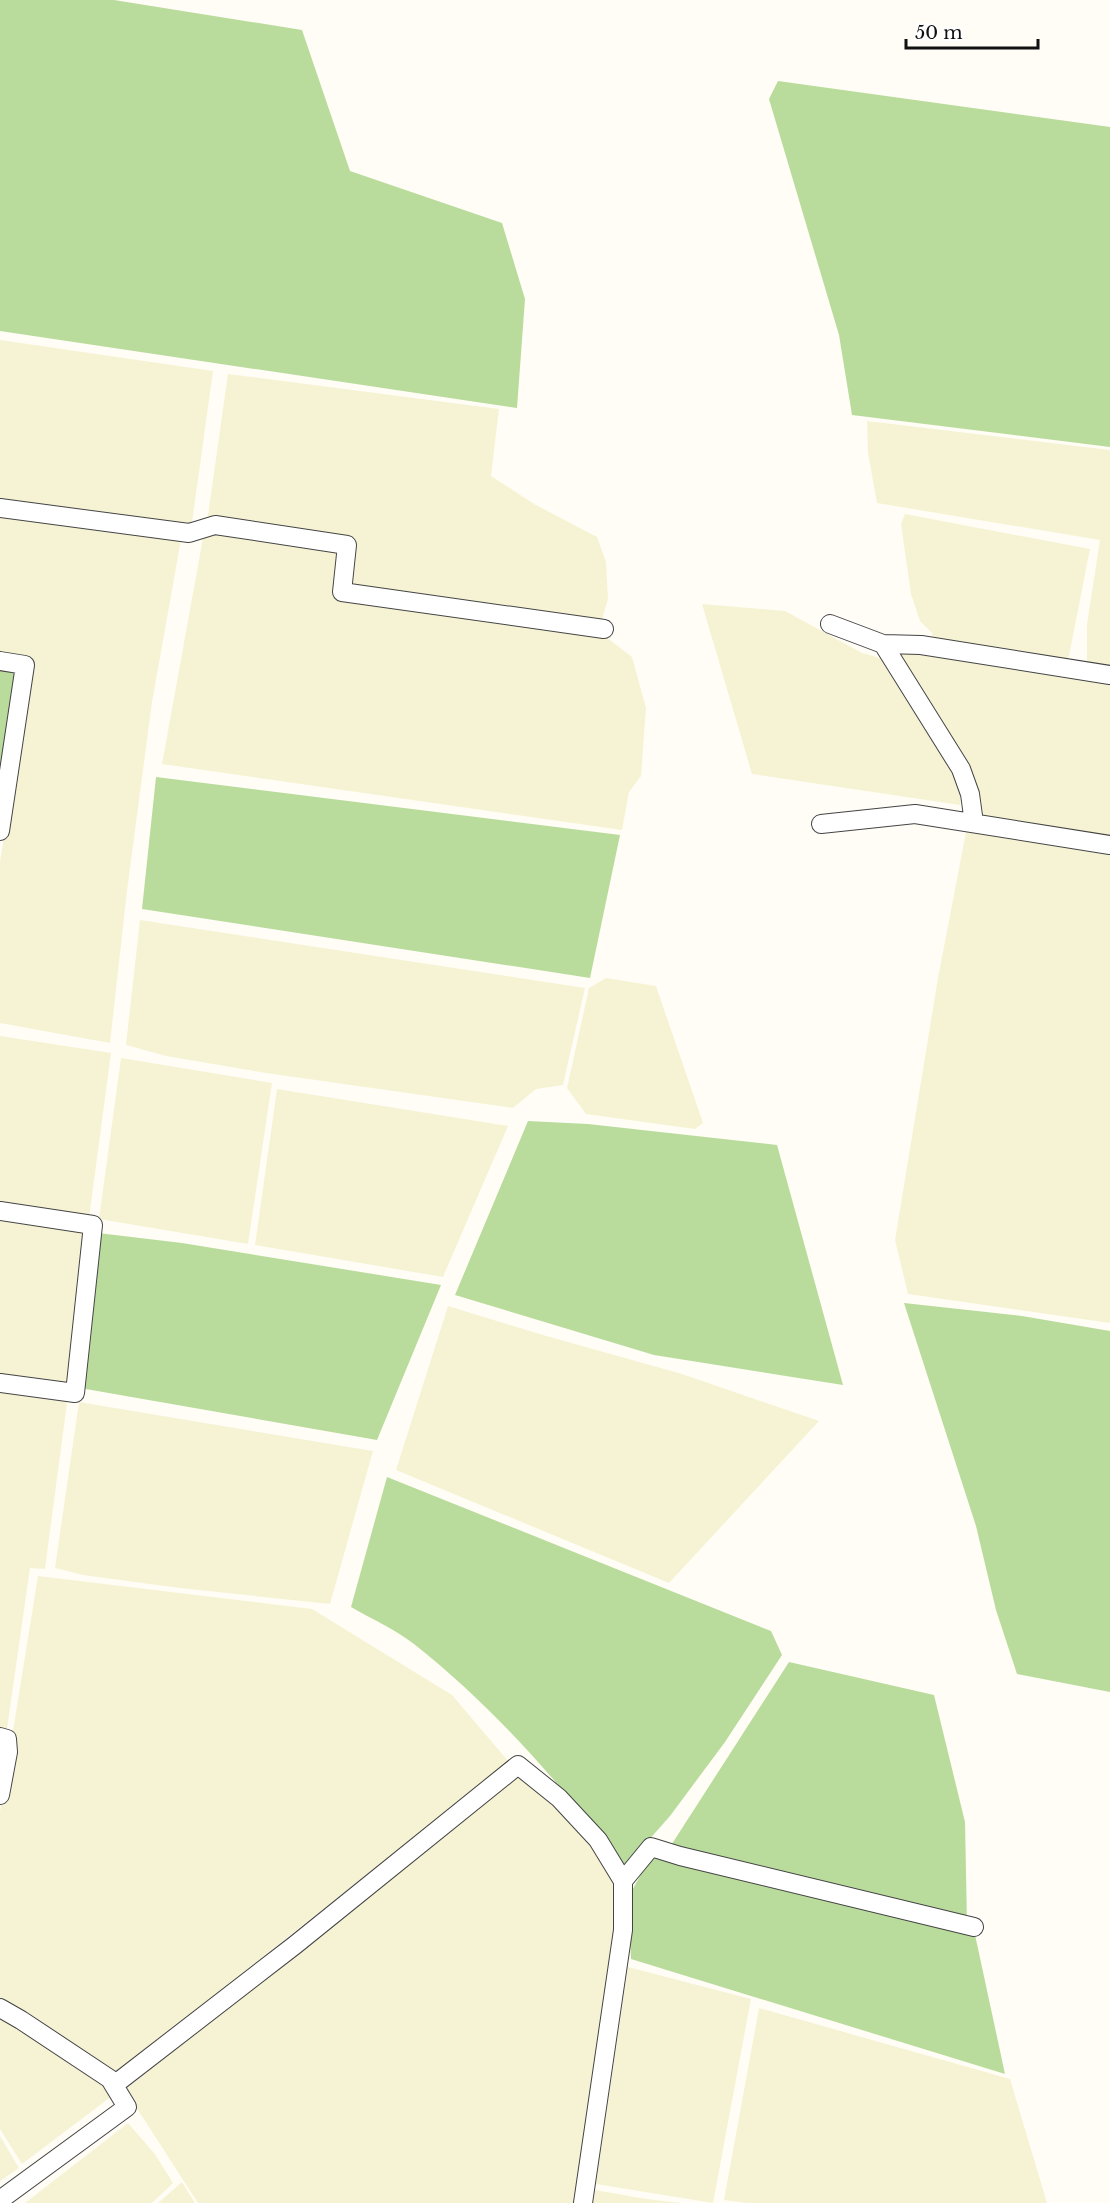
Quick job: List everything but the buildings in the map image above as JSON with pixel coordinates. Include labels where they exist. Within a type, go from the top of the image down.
[{"type":"street","points":[[0,508],[189,533],[215,525],[347,545],[342,592],[604,629]]},
{"type":"street","points":[[830,624],[883,644],[921,645],[1110,675]]},
{"type":"street","points":[[883,644],[960,769],[970,794],[974,823]]},
{"type":"street","points":[[0,661],[25,665],[0,831]]},
{"type":"street","points":[[821,824],[915,813],[1110,845]]},
{"type":"street","points":[[0,1211],[93,1225],[75,1393],[0,1383]]},
{"type":"street","points":[[0,1737],[7,1739],[8,1752],[0,1795]]},
{"type":"street","points":[[114,2085],[295,1944],[518,1765],[560,1798],[598,1840],[623,1881],[623,1930],[583,2203]]},
{"type":"street","points":[[623,1881],[651,1847],[974,1927]]},
{"type":"street","points":[[0,2008],[110,2079],[127,2107],[0,2200]]},
{"type":"shaded area","points":[[0,340],[213,371],[191,530],[0,503]]},
{"type":"shaded area","points":[[228,374],[499,409],[491,476],[534,504],[597,537],[606,562],[608,599],[600,626],[346,590],[351,542],[207,522]]},
{"type":"shaded area","points":[[867,421],[1110,450],[1110,669],[1087,666],[1087,624],[1100,540],[877,503],[868,453]]},
{"type":"shaded area","points":[[0,514],[182,534],[152,702],[110,1043],[0,1023],[0,862],[7,818],[0,657]]},
{"type":"shaded area","points":[[905,514],[1090,549],[1068,661],[933,642],[932,633],[920,621],[911,594],[901,524]]},
{"type":"shaded area","points":[[205,527],[342,548],[338,593],[597,630],[632,657],[646,708],[641,776],[629,792],[622,830],[162,764]]},
{"type":"shaded area","points":[[702,604],[785,611],[862,653],[884,659],[961,784],[960,805],[752,774]]},
{"type":"shaded area","points":[[893,650],[1110,681],[1110,839],[1000,821],[978,814],[978,786],[961,754]]},
{"type":"shaded area","points":[[966,832],[1110,855],[1110,1323],[908,1294],[895,1240],[938,978]]},
{"type":"shaded area","points":[[140,920],[585,988],[563,1085],[536,1089],[513,1108],[266,1073],[166,1056],[126,1045]]},
{"type":"shaded area","points":[[606,978],[656,986],[703,1123],[695,1129],[586,1114],[567,1088],[589,988]]},
{"type":"shaded area","points":[[0,1036],[111,1053],[89,1218],[0,1205]]},
{"type":"shaded area","points":[[121,1058],[272,1083],[248,1244],[99,1219]]},
{"type":"shaded area","points":[[277,1089],[508,1126],[443,1277],[255,1245]]},
{"type":"shaded area","points":[[0,1218],[85,1230],[68,1387],[0,1379]]},
{"type":"shaded area","points":[[448,1306],[682,1374],[819,1421],[669,1583],[396,1470]]},
{"type":"shaded area","points":[[0,1387],[68,1395],[45,1569],[30,1568],[6,1736],[0,1735]]},
{"type":"shaded area","points":[[79,1402],[373,1451],[330,1604],[180,1588],[83,1575],[55,1568]]},
{"type":"shaded area","points":[[38,1576],[312,1609],[452,1695],[509,1762],[116,2073],[0,2003],[0,1811]]},
{"type":"shaded area","points":[[521,1773],[604,1855],[619,1901],[576,2203],[198,2203],[125,2090]]},
{"type":"shaded area","points":[[628,1967],[751,1999],[713,2203],[596,2184]]},
{"type":"shaded area","points":[[759,2008],[1010,2079],[1047,2203],[747,2203],[724,2200]]},
{"type":"shaded area","points":[[0,2015],[93,2075],[112,2096],[22,2164],[0,2129]]},
{"type":"shaded area","points":[[128,2123],[154,2153],[173,2183],[152,2203],[25,2203]]},
{"type":"shaded area","points":[[0,2136],[19,2168],[0,2181]]},
{"type":"shaded area","points":[[182,2182],[195,2203],[158,2203]]},
{"type":"shaded area","points":[[595,2190],[646,2199],[682,2203],[593,2203]]},
{"type":"green space","points":[[0,0],[114,0],[302,30],[350,171],[502,223],[525,299],[517,408],[0,331]]},
{"type":"green space","points":[[778,81],[1110,127],[1110,447],[852,415],[839,335],[769,99]]},
{"type":"green space","points":[[0,665],[19,667],[0,792]]},
{"type":"green space","points":[[156,777],[620,835],[590,978],[142,909]]},
{"type":"green space","points":[[528,1121],[588,1124],[777,1145],[843,1385],[654,1355],[455,1295]]},
{"type":"green space","points":[[98,1233],[182,1243],[441,1285],[377,1440],[80,1388]]},
{"type":"green space","points":[[904,1303],[1022,1316],[1110,1331],[1110,1692],[1017,1674],[996,1610],[976,1526]]},
{"type":"green space","points":[[387,1477],[771,1631],[782,1655],[725,1742],[670,1816],[625,1867],[552,1778],[472,1694],[407,1639],[351,1607]]},
{"type":"green space","points":[[789,1662],[934,1695],[965,1822],[967,1924],[668,1850]]},
{"type":"green space","points":[[653,1852],[974,1930],[1005,2074],[631,1959],[628,1898]]}]
